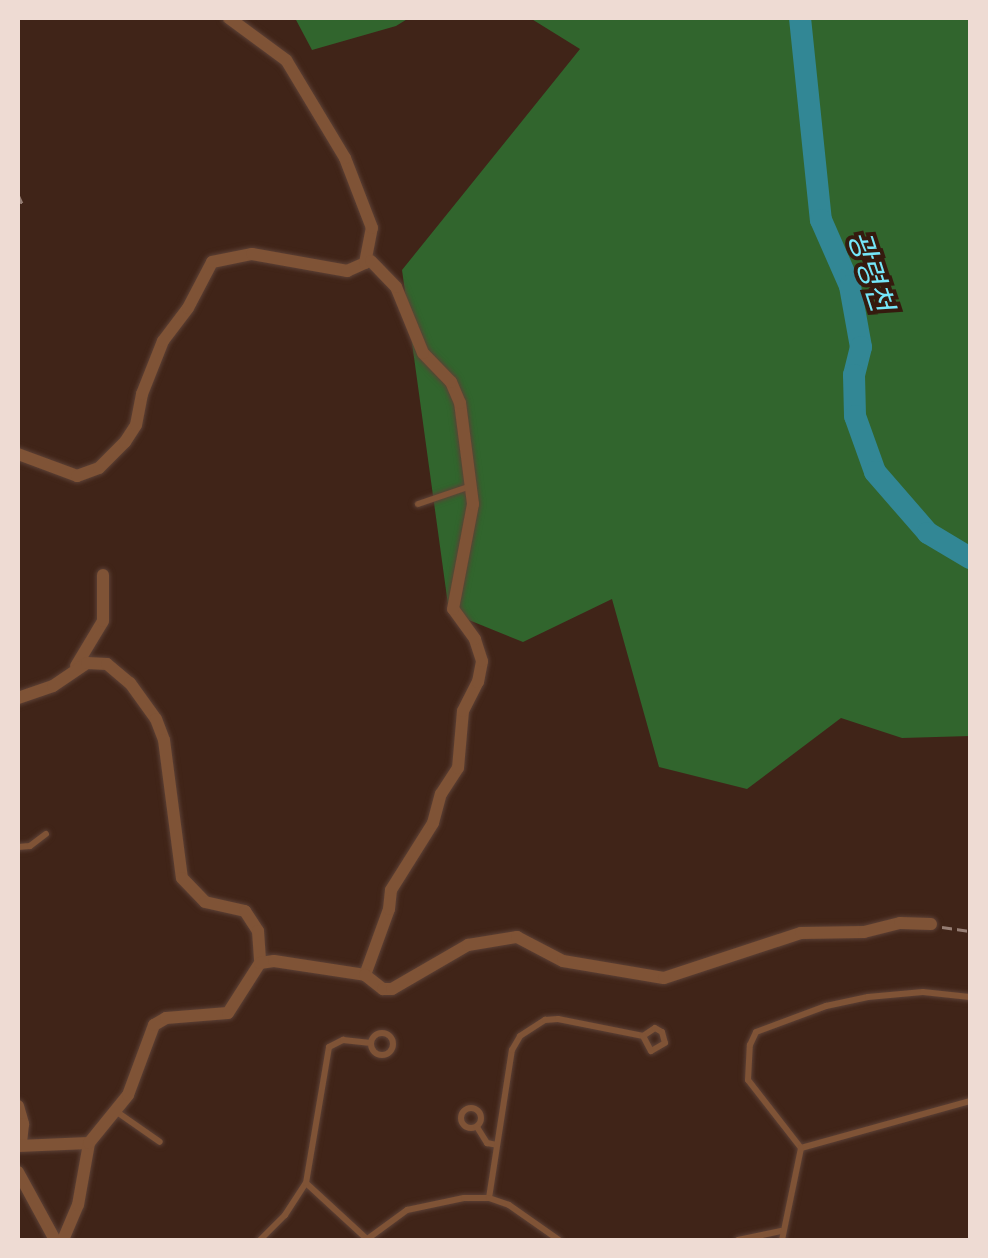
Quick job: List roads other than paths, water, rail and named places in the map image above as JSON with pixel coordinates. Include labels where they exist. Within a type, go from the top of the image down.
[{"type":"street","points":[[18,454],[77,476],[98,468],[125,442],[136,425],[142,394],[163,341],[188,308],[212,262],[240,254],[264,254],[296,265],[347,271],[365,263],[372,228],[345,158],[286,60],[229,18]]},
{"type":"street","points":[[365,974],[389,910],[391,890],[433,823],[441,794],[458,768],[464,711],[482,673],[480,649],[453,609],[454,584],[472,520],[472,486],[456,390],[424,353],[396,287],[371,261]]},
{"type":"street","points":[[18,698],[53,686],[75,668],[103,621],[103,575]]},
{"type":"street","points":[[75,668],[106,664],[130,683],[156,719],[164,740],[182,878],[204,902],[245,912],[258,931],[260,962]]},
{"type":"street","points":[[64,1240],[78,1205],[89,1143],[117,1112],[136,1080],[159,1020],[228,1014],[242,996],[248,975],[260,962],[274,960],[365,974],[383,989],[392,989],[468,945],[518,937],[563,961],[677,977],[801,933],[931,924]]},
{"type":"street","points":[[18,1106],[22,1124],[19,1145],[89,1143]]},
{"type":"street","points":[[18,1172],[55,1240]]},
{"type":"lane","points":[[418,504],[472,486]]},
{"type":"lane","points":[[18,846],[30,846],[46,834]]},
{"type":"lane","points":[[802,1148],[748,1080],[750,1045],[756,1032],[826,1006],[868,997],[923,992],[970,996]]},
{"type":"lane","points":[[489,1198],[512,1050],[533,1026],[558,1019],[643,1036]]},
{"type":"lane","points":[[260,1240],[285,1215],[306,1183],[329,1047],[342,1040],[372,1043]]},
{"type":"lane","points":[[802,1148],[970,1101]]},
{"type":"lane","points":[[117,1112],[160,1142]]},
{"type":"lane","points":[[477,1126],[487,1143],[497,1145]]},
{"type":"lane","points":[[738,1240],[782,1236],[802,1148]]},
{"type":"lane","points":[[306,1183],[367,1240],[408,1210],[449,1200],[489,1198],[527,1214],[560,1240]]},
{"type":"waterway","name":"광령천","points":[[800,18],[821,220],[850,286],[861,347],[854,375],[855,416],[875,472],[928,533],[970,558]]}]
